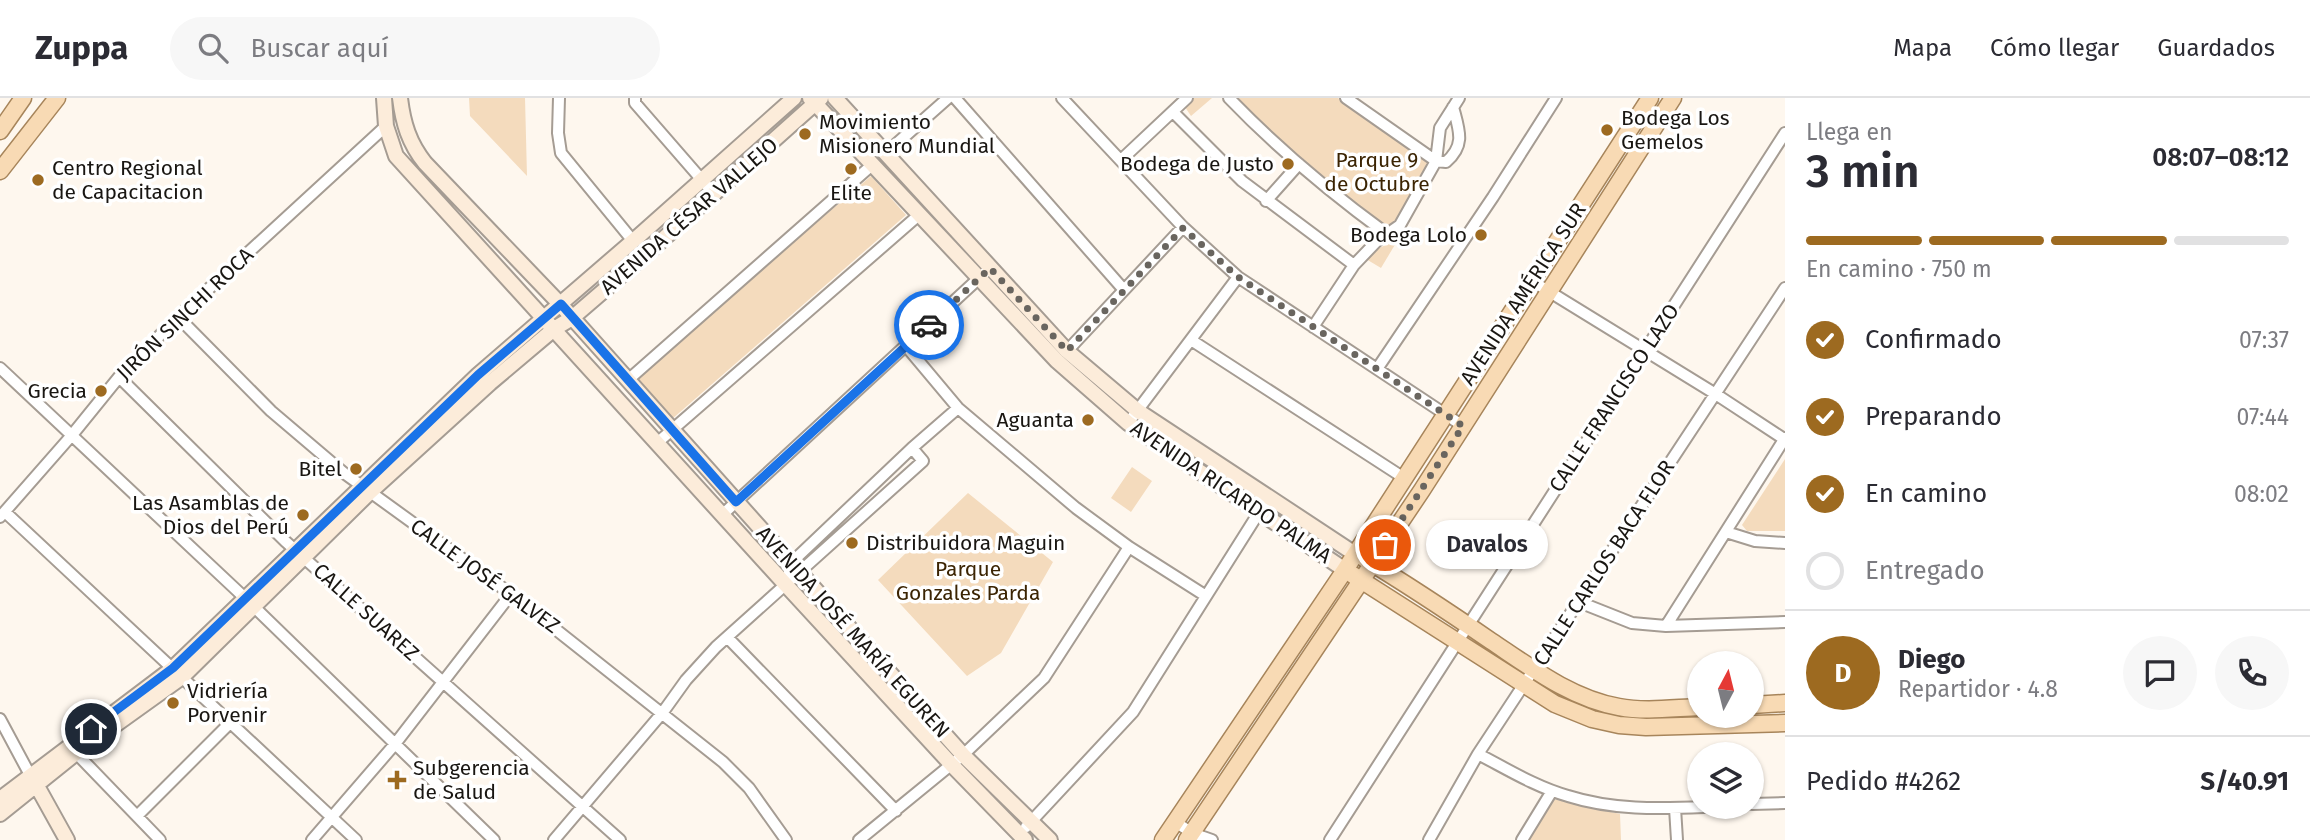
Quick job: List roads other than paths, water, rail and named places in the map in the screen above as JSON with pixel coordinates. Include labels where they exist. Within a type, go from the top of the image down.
[{"type":"main road","points":[[3,121],[23,98]]},
{"type":"main road","points":[[0,171],[57,98]]},
{"type":"main road","name":"AVENIDA JOSÉ MARÍA EGUREN","points":[[384,98],[386,126],[396,156],[786,585],[957,759],[989,779],[1049,840]]},
{"type":"main road","name":"AVENIDA JOSÉ MARÍA EGUREN","points":[[400,98],[406,133],[425,163],[561,304],[796,567],[957,759],[977,790],[1022,837]]},
{"type":"main road","name":"AVENIDA CÉSAR VALLEJO","points":[[549,323],[561,304],[794,98]]},
{"type":"main road","name":"AVENIDA RICARDO PALMA","points":[[835,98],[886,153],[1057,361],[1128,423],[1258,513],[1524,685],[1555,704],[1592,719],[1646,727],[1785,723]]},
{"type":"main road","name":"AVENIDA AMÉRICA SUR","points":[[1163,840],[1345,570],[1650,98]]},
{"type":"main road","name":"AVENIDA AMÉRICA SUR","points":[[1189,837],[1463,426],[1673,98]]},
{"type":"main road","name":"AVENIDA CÉSAR VALLEJO","points":[[549,323],[572,318],[715,195],[816,100]]},
{"type":"main road","name":"AVENIDA RICARDO PALMA","points":[[816,100],[872,165],[920,214],[1067,351],[1138,411],[1534,670],[1577,693],[1619,707],[1687,707]]},
{"type":"main road","points":[[0,799],[76,754],[177,673],[366,489],[478,375],[549,323]]},
{"type":"main road","points":[[0,814],[33,780],[177,673]]},
{"type":"main road","points":[[1764,704],[1785,703]]},
{"type":"main road","points":[[977,790],[989,779]]},
{"type":"main road","points":[[33,780],[67,840]]},
{"type":"street","points":[[559,98],[558,133],[561,153],[633,241]]},
{"type":"street","points":[[635,98],[635,103],[715,195]]},
{"type":"street","points":[[886,153],[948,98]]},
{"type":"street","points":[[955,98],[1124,290]]},
{"type":"street","points":[[1121,160],[1188,98]]},
{"type":"street","points":[[1229,98],[1299,164],[1387,234]]},
{"type":"street","points":[[1346,98],[1436,161],[1446,162],[1457,153],[1460,135],[1456,102]]},
{"type":"street","points":[[1377,369],[1556,98]]},
{"type":"street","points":[[1068,100],[1183,228],[1238,277],[1463,426]]},
{"type":"street","points":[[1313,327],[1354,265],[1377,241],[1400,225],[1436,161],[1440,128],[1456,102]]},
{"type":"street","points":[[1174,113],[1242,181],[1354,265]]},
{"type":"street","name":"JIRÓN SINCHI ROCA","points":[[3,514],[119,376],[178,317],[386,126]]},
{"type":"street","name":"CALLE FRANCISCO LAZO","points":[[1330,840],[1785,134]]},
{"type":"street","points":[[1266,201],[1299,164]]},
{"type":"street","points":[[628,380],[872,165]]},
{"type":"street","points":[[657,443],[920,214]]},
{"type":"street","points":[[1067,351],[1183,228]]},
{"type":"street","points":[[722,515],[985,273]]},
{"type":"street","points":[[1128,423],[1238,277]]},
{"type":"street","points":[[1532,281],[1784,439],[1667,626]]},
{"type":"street","name":"CALLE CARLOS BACA FLOR","points":[[1429,840],[1478,754],[1785,288]]},
{"type":"street","name":"CALLE JOSÉ GALVEZ","points":[[178,317],[271,411],[366,489],[511,594],[723,762],[749,788],[786,840]]},
{"type":"street","points":[[1191,340],[1404,478]]},
{"type":"street","points":[[906,346],[958,408],[1076,508],[1129,547],[1206,596]]},
{"type":"street","points":[[0,368],[250,602],[494,840]]},
{"type":"street","name":"CALLE SUAREZ","points":[[119,376],[300,553],[620,840]]},
{"type":"street","points":[[554,840],[663,712],[686,680],[727,637],[786,585],[796,567],[912,448],[958,408]]},
{"type":"street","points":[[796,567],[923,461],[912,448]]},
{"type":"street","points":[[1022,837],[1032,822],[1133,712],[1268,498]]},
{"type":"street","points":[[3,514],[356,840]]},
{"type":"street","points":[[1726,533],[1755,541],[1785,543]]},
{"type":"street","points":[[859,840],[957,759],[1044,678],[1129,547]]},
{"type":"street","points":[[312,840],[395,744],[511,594]]},
{"type":"street","points":[[1579,602],[1632,623],[1667,626],[1785,622]]},
{"type":"street","points":[[727,637],[896,811]]},
{"type":"street","points":[[0,719],[33,780]]},
{"type":"street","points":[[137,816],[230,723]]},
{"type":"street","points":[[76,754],[160,840]]},
{"type":"street","points":[[1478,754],[1552,791],[1586,801],[1623,807],[1687,808]]},
{"type":"street","points":[[1522,840],[1552,791]]},
{"type":"street","points":[[1764,804],[1785,803]]},
{"type":"street","points":[[1675,808],[1677,840]]},
{"type":"street","points":[[1174,821],[1189,837],[1212,840]]},
{"type":"place","name":"Bodega Los Gemelos","points":[[1607,130]]},
{"type":"place","name":"Movimiento Misionero Mundial","points":[[805,134]]},
{"type":"place","name":"Bodega de Justo","points":[[1288,164]]},
{"type":"place","name":"Elite","points":[[851,169]]},
{"type":"place","name":"Centro Regional de Capacitacion","points":[[38,180]]},
{"type":"place","name":"Bodega Lolo","points":[[1481,235]]},
{"type":"place","name":"Grecia","points":[[101,391]]},
{"type":"place","name":"Aguanta","points":[[1088,420]]},
{"type":"place","name":"Bitel","points":[[356,469]]},
{"type":"place","name":"Las Asamblas de Dios del Perú","points":[[303,515]]},
{"type":"place","name":"Distribuidora Maguin","points":[[852,543]]},
{"type":"place","name":"Davalos","points":[[1385,545]]},
{"type":"place","name":"Vidriería Porvenir","points":[[173,703]]},
{"type":"place","name":"Subgerencia de Salud","points":[[397,780]]},
{"type":"park label","name":"Parque 9 de Octubre","points":[[1377,172]]},
{"type":"park label","name":"Parque Gonzales Parda","points":[[968,581]]}]
